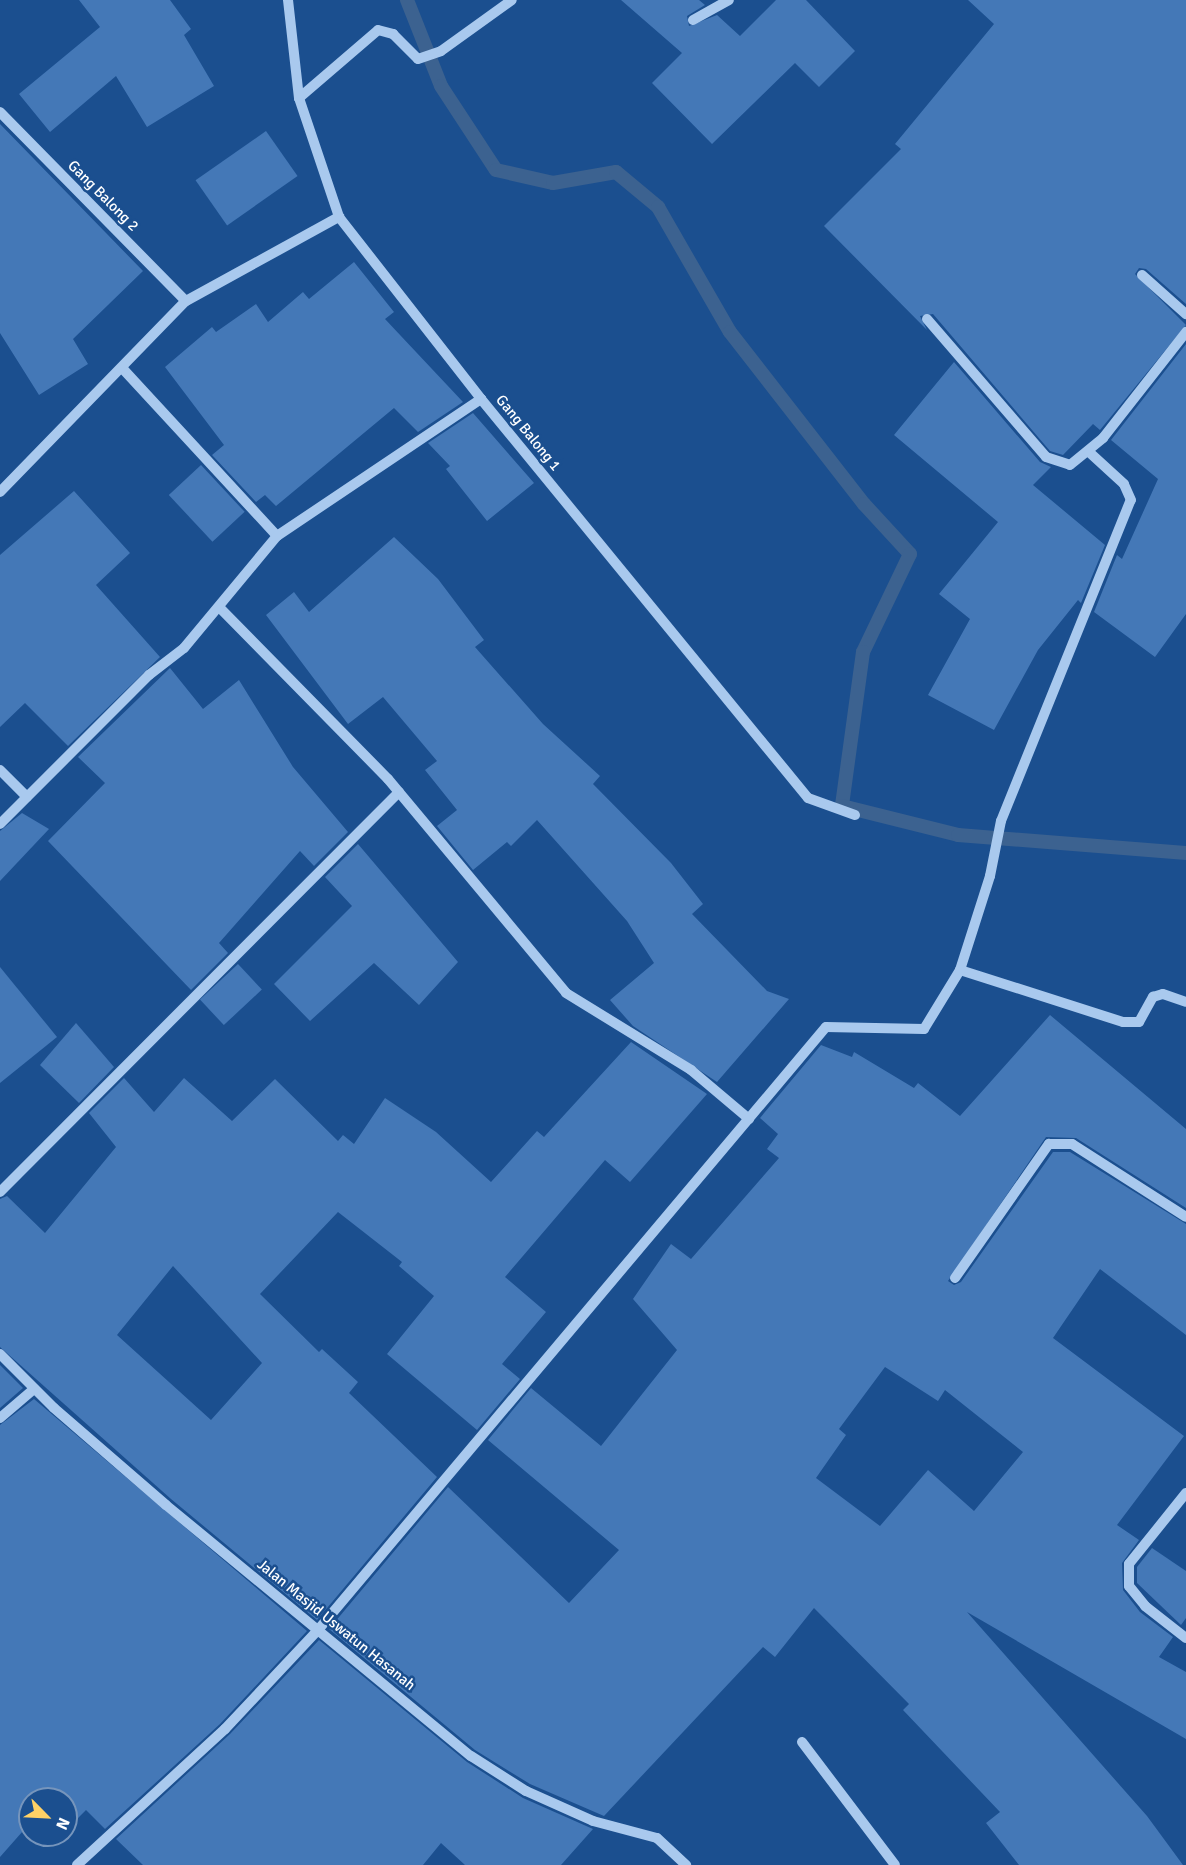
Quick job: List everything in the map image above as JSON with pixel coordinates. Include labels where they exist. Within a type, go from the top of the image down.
[{"type":"street","name":"Gang Balong 1","points":[[288,0],[299,98],[339,217],[481,399],[808,798],[855,815]]},
{"type":"street","points":[[299,98],[378,30],[393,34],[418,59],[441,51],[512,0]]},
{"type":"street","points":[[693,20],[729,0]]},
{"type":"street","name":"Gang Balong 2","points":[[0,112],[186,301]]},
{"type":"street","points":[[0,492],[123,369],[186,301],[339,217]]},
{"type":"street","points":[[1142,275],[1186,314]]},
{"type":"street","points":[[927,319],[1046,457],[1070,465],[1089,452],[1186,332]]},
{"type":"street","points":[[123,369],[277,536]]},
{"type":"street","points":[[0,824],[149,675],[184,648],[277,536],[481,399]]},
{"type":"street","points":[[77,1865],[225,1729],[318,1630],[826,1026],[924,1029],[960,970],[994,861],[1001,821],[1131,500],[1124,484],[1089,452]]},
{"type":"street","points":[[219,607],[399,792],[566,993],[691,1070],[749,1119]]},
{"type":"street","points":[[0,770],[27,797]]},
{"type":"street","points":[[0,1192],[399,792]]},
{"type":"street","points":[[960,970],[1123,1022],[1138,1022],[1153,997],[1162,994],[1186,1002]]},
{"type":"street","points":[[955,1278],[1049,1144],[1072,1144],[1186,1217]]},
{"type":"street","name":"Jalan Masjid Uswatun Hasanah","points":[[0,1354],[34,1389],[318,1630],[502,1777],[593,1821],[657,1838],[686,1865]]},
{"type":"street","points":[[0,1418],[34,1389]]},
{"type":"street","points":[[1186,1493],[1129,1564],[1129,1586],[1145,1606],[1186,1638]]},
{"type":"street","points":[[802,1742],[895,1865]]},
{"type":"building","points":[[79,0],[170,0],[191,29],[184,35],[214,86],[147,127],[116,76],[50,132],[19,94],[100,27]]},
{"type":"building","points":[[621,0],[699,0],[705,5],[687,16],[689,26],[717,15],[740,36],[776,0],[806,0],[855,51],[819,87],[795,63],[712,144],[652,83],[682,53]]},
{"type":"building","points":[[968,0],[1186,0],[1186,304],[1146,269],[1139,268],[1135,274],[1186,325],[1100,430],[1093,424],[1063,455],[1050,451],[933,314],[920,316],[927,330],[824,226],[901,149],[895,144],[994,24]]},
{"type":"building","points":[[0,124],[143,271],[73,339],[88,364],[39,395],[0,333]]},
{"type":"building","points":[[266,131],[298,176],[227,225],[196,180]]},
{"type":"building","points":[[354,262],[394,312],[385,319],[463,402],[418,432],[394,408],[276,506],[265,495],[256,502],[212,455],[224,445],[165,367],[212,327],[216,332],[256,304],[268,322],[303,292],[309,299]]},
{"type":"building","points":[[1186,344],[1186,614],[1155,657],[1094,612],[1117,555],[1122,559],[1158,479],[1111,440]]},
{"type":"building","points":[[954,362],[1040,462],[1051,467],[1033,485],[1105,545],[1081,603],[1078,600],[1038,650],[994,730],[928,695],[970,619],[939,594],[998,522],[894,435]]},
{"type":"building","points":[[473,413],[534,483],[487,521],[446,469],[450,466],[428,443]]},
{"type":"building","points":[[201,465],[245,512],[212,542],[169,495]]},
{"type":"building","points":[[74,491],[130,553],[96,585],[160,657],[68,746],[25,703],[0,727],[0,555]]},
{"type":"building","points":[[394,537],[438,579],[484,640],[475,647],[543,724],[600,776],[593,784],[671,863],[703,904],[692,914],[767,991],[789,999],[717,1082],[633,1026],[610,1000],[654,963],[627,921],[537,820],[511,846],[507,842],[473,870],[437,826],[457,810],[425,770],[437,761],[383,697],[348,724],[266,615],[294,592],[309,612]]},
{"type":"building","points":[[170,668],[203,709],[239,680],[293,767],[348,832],[314,866],[300,851],[219,943],[228,953],[191,990],[48,841],[105,783],[78,757]]},
{"type":"building","points":[[22,813],[49,829],[0,881],[0,831]]},
{"type":"building","points":[[358,844],[458,962],[419,1005],[374,963],[310,1021],[274,984],[352,906],[325,877]]},
{"type":"building","points":[[238,964],[262,990],[224,1025],[200,999]]},
{"type":"building","points":[[0,967],[57,1037],[0,1083]]},
{"type":"building","points":[[1050,1015],[1186,1129],[1186,1208],[1076,1138],[1046,1137],[948,1281],[954,1285],[961,1282],[1053,1152],[1070,1152],[1186,1224],[1186,1335],[1100,1269],[1053,1338],[1184,1436],[1117,1525],[1139,1540],[1122,1563],[1123,1590],[1140,1612],[1173,1637],[1159,1657],[1186,1672],[1186,1739],[967,1612],[1147,1816],[1183,1865],[1019,1865],[986,1823],[1000,1812],[903,1710],[909,1704],[814,1608],[775,1657],[763,1647],[604,1816],[530,1784],[475,1750],[329,1629],[448,1487],[569,1603],[619,1550],[488,1440],[531,1388],[601,1446],[677,1350],[633,1299],[671,1244],[691,1259],[779,1158],[767,1149],[778,1134],[760,1118],[821,1045],[852,1057],[854,1052],[914,1088],[918,1083],[960,1116]],"holes":[[[885,1367],[938,1401],[945,1390],[1023,1452],[974,1511],[928,1470],[880,1526],[816,1478],[846,1435],[839,1429]]]},
{"type":"building","points":[[76,1023],[114,1067],[79,1103],[40,1065]]},
{"type":"building","points":[[631,1042],[707,1094],[630,1182],[605,1160],[505,1277],[546,1312],[502,1364],[520,1379],[477,1430],[387,1354],[434,1296],[399,1266],[402,1262],[338,1212],[260,1294],[319,1352],[322,1349],[358,1382],[349,1393],[437,1477],[317,1620],[171,1499],[0,1347],[0,1199],[7,1196],[45,1233],[116,1147],[89,1113],[124,1078],[154,1112],[184,1078],[232,1121],[275,1079],[338,1141],[343,1135],[354,1144],[385,1098],[436,1132],[491,1182],[537,1131],[544,1137]],"holes":[[[173,1266],[262,1363],[211,1420],[117,1335]]]},
{"type":"building","points":[[0,1365],[23,1388],[0,1408]]},
{"type":"building","points":[[34,1399],[307,1631],[220,1724],[105,1829],[86,1810],[78,1818],[78,1787],[18,1787],[18,1837],[0,1857],[0,1425]]},
{"type":"building","points":[[1152,1548],[1186,1571],[1186,1618],[1181,1625],[1137,1583],[1137,1567]]},
{"type":"building","points":[[319,1640],[467,1762],[523,1798],[593,1829],[561,1865],[465,1865],[441,1843],[423,1865],[143,1865],[116,1839],[230,1734]]},
{"type":"waterway","points":[[407,0],[441,86],[496,170],[553,183],[616,172],[658,207],[730,332],[864,504],[910,554],[863,652],[842,806],[958,835],[1186,853]]}]
